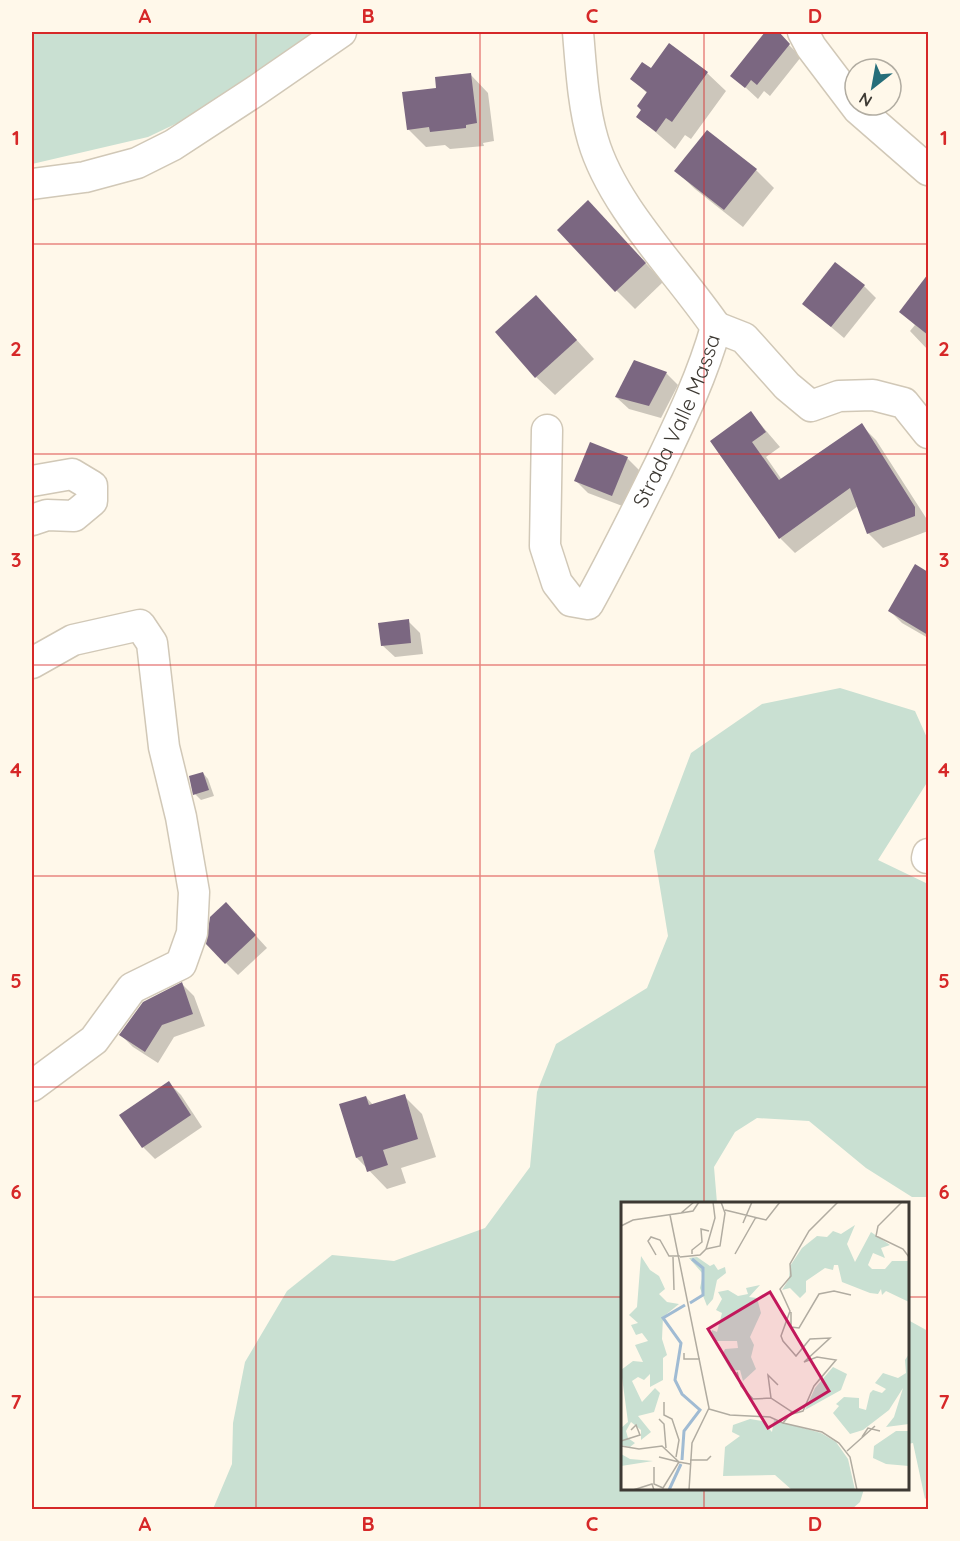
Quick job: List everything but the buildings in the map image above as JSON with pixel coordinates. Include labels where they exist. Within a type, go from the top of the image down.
[{"type":"street","points":[[32,184],[85,177],[137,163],[173,145],[341,32]]},
{"type":"street","name":"Strada Valle Massa","points":[[547,430],[545,546],[556,583],[571,601],[588,604],[615,556],[683,416],[707,360],[716,327],[611,184],[593,140],[581,74],[578,32]]},
{"type":"street","points":[[803,32],[811,47],[858,110],[928,170]]},
{"type":"street","points":[[716,327],[744,338],[787,386],[811,406],[839,396],[873,395],[904,403],[928,433]]},
{"type":"street","points":[[32,481],[72,474],[92,486],[92,501],[74,516],[47,515],[32,520]]},
{"type":"street","points":[[32,663],[73,640],[140,626],[152,643],[164,747],[181,817],[194,892],[192,933],[182,964],[132,988],[94,1040],[32,1086]]},
{"type":"green space","points":[[32,32],[337,32],[209,108],[148,137],[32,164]]},
{"type":"green space","points":[[840,688],[915,711],[928,740],[928,781],[878,860],[928,884],[928,1197],[912,1197],[866,1168],[809,1121],[757,1118],[735,1132],[714,1167],[717,1202],[621,1202],[621,1490],[864,1490],[860,1502],[851,1510],[213,1509],[232,1464],[233,1423],[245,1362],[287,1291],[332,1255],[394,1261],[485,1228],[530,1167],[537,1092],[556,1044],[647,988],[668,936],[654,851],[691,753],[762,704]]},
{"type":"green space","points":[[909,1321],[928,1331],[928,1496],[925,1499],[913,1443],[909,1444]]}]
